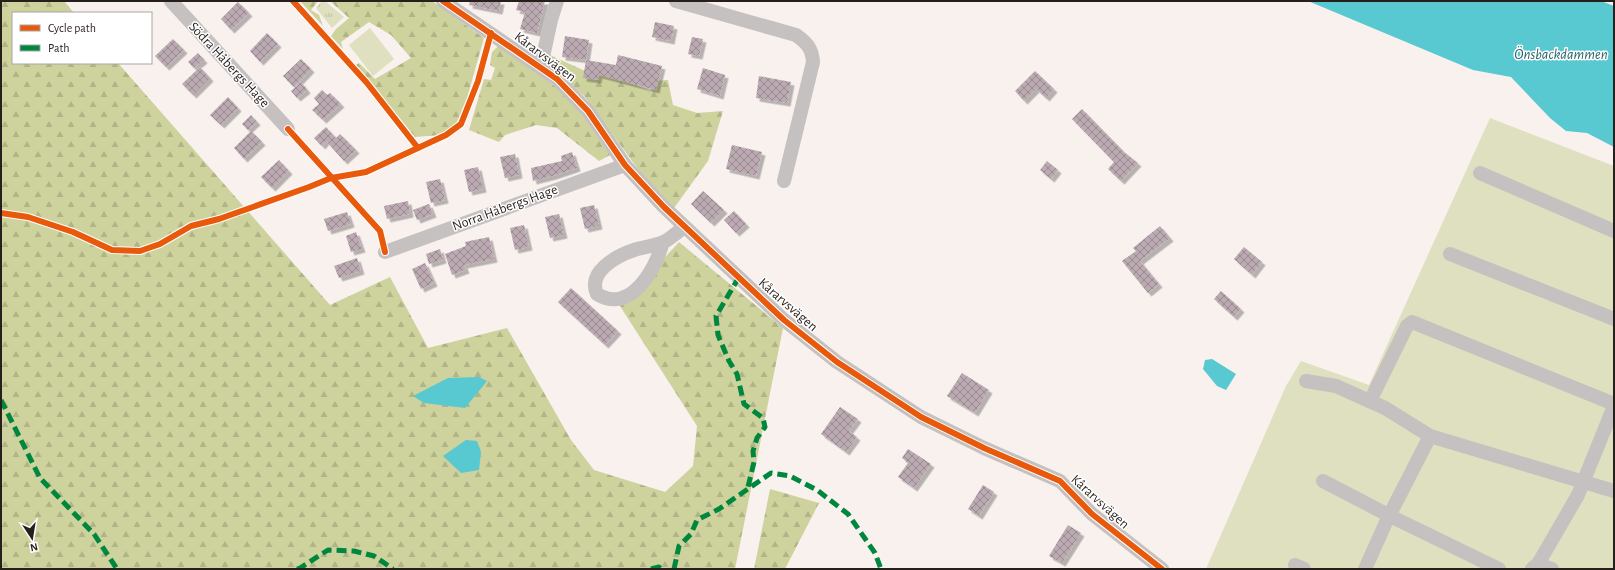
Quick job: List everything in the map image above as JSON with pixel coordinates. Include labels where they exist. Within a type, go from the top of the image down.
[{"type":"street","name":"Södra Håbergs Hage","points":[[170,1],[288,129]]},
{"type":"street","name":"Kårarvsvägen","points":[[443,1],[541,66],[569,89],[588,111],[624,165],[648,192],[784,320],[837,362],[928,420],[972,443],[1060,482],[1092,514],[1162,569]]},
{"type":"street","points":[[541,66],[551,20],[557,1]]},
{"type":"street","points":[[676,1],[796,35],[809,46],[812,52],[813,62],[784,181]]},
{"type":"street","name":"Norra Håbergs Hage","points":[[385,252],[624,165]]},
{"type":"street","points":[[1480,174],[1614,230]]},
{"type":"street","points":[[663,242],[654,266],[648,276],[636,289],[620,298],[613,300],[604,299],[597,294],[594,283],[598,274],[609,262],[624,253],[663,242],[684,227]]},
{"type":"street","points":[[1450,254],[1614,319]]},
{"type":"street","points":[[1370,401],[1407,326],[1412,322],[1614,405],[1578,495],[1535,567],[1552,569]]},
{"type":"street","points":[[1306,381],[1336,386],[1370,401],[1385,408],[1430,436],[1614,491]]},
{"type":"street","points":[[1365,569],[1430,436]]},
{"type":"street","points":[[1323,481],[1390,516],[1499,569]]},
{"type":"green space","points":[[1,1],[64,1],[73,12],[12,12],[12,64],[119,64],[330,305],[390,277],[428,348],[507,328],[571,440],[594,470],[665,492],[693,466],[697,426],[620,306],[679,242],[783,328],[735,569],[1,569]]},
{"type":"green space","points":[[300,1],[318,1],[311,10],[319,15],[323,26]]},
{"type":"green space","points":[[322,1],[325,1],[344,17],[332,28],[316,8]]},
{"type":"green space","points":[[330,1],[432,1],[484,38],[467,98],[456,124],[441,135],[415,137],[356,65],[359,63],[375,79],[411,58],[391,35],[369,22],[341,42],[343,49],[331,36],[336,29],[349,18]]},
{"type":"green space","points":[[370,28],[394,59],[373,76],[349,45]]},
{"type":"green space","points":[[499,45],[571,98],[610,155],[599,161],[557,128],[536,125],[505,135],[499,142],[469,130],[484,79],[491,80],[495,68],[490,65],[492,52]]},
{"type":"green space","points":[[550,55],[583,70],[600,71],[651,91],[654,81],[668,80],[673,105],[697,113],[723,111],[708,161],[674,208],[652,188],[585,97],[547,62]]},
{"type":"green space","points":[[1490,118],[1614,166],[1614,569],[1206,569],[1286,386],[1301,361],[1369,385]]},
{"type":"green space","points":[[770,489],[819,503],[785,569],[754,569]]},
{"type":"water","name":"Önsbackdammen","points":[[1308,1],[1601,1],[1614,6],[1614,147],[1587,133],[1566,131],[1550,118],[1511,77],[1473,70]]},
{"type":"water","points":[[1212,359],[1236,374],[1226,390],[1217,386],[1203,369],[1205,360]]},
{"type":"water","points":[[479,377],[487,381],[465,408],[424,403],[413,396],[448,378]]},
{"type":"water","points":[[466,440],[477,441],[481,452],[479,470],[461,473],[443,456]]},
{"type":"building","points":[[470,1],[501,1],[499,11],[469,5]]},
{"type":"building","points":[[519,1],[545,1],[537,33],[520,29],[525,12],[516,10]]},
{"type":"building","points":[[238,2],[249,13],[231,30],[221,19]]},
{"type":"building","points":[[655,22],[674,26],[671,41],[652,37]]},
{"type":"building","points":[[267,33],[278,44],[260,62],[250,51]]},
{"type":"building","points":[[565,36],[589,40],[586,60],[562,57]]},
{"type":"building","points":[[692,37],[703,39],[699,56],[688,54]]},
{"type":"building","points":[[173,39],[184,50],[166,67],[155,56]]},
{"type":"building","points":[[198,53],[204,60],[194,68],[188,62]]},
{"type":"building","points":[[618,55],[662,66],[656,90],[599,75],[598,80],[583,78],[586,60],[616,65]]},
{"type":"building","points":[[301,59],[311,69],[294,87],[283,76]]},
{"type":"building","points":[[200,67],[210,78],[193,95],[182,84]]},
{"type":"building","points":[[703,68],[725,75],[720,96],[697,89]]},
{"type":"building","points":[[1035,71],[1054,89],[1046,98],[1036,89],[1024,101],[1015,91]]},
{"type":"building","points":[[759,76],[791,82],[787,103],[756,98]]},
{"type":"building","points":[[301,82],[307,90],[297,98],[291,91]]},
{"type":"building","points":[[322,90],[327,95],[330,93],[341,104],[323,120],[312,110],[319,104],[314,98]]},
{"type":"building","points":[[228,97],[238,108],[221,125],[210,115]]},
{"type":"building","points":[[1082,109],[1124,152],[1138,163],[1121,181],[1108,169],[1114,162],[1072,119]]},
{"type":"building","points":[[251,115],[257,122],[248,130],[242,124]]},
{"type":"building","points":[[326,127],[336,138],[340,134],[356,150],[344,161],[326,141],[322,146],[314,138]]},
{"type":"building","points":[[251,131],[262,142],[244,159],[234,148]]},
{"type":"building","points":[[732,145],[762,152],[756,176],[726,169]]},
{"type":"building","points":[[572,152],[577,168],[533,181],[531,168],[562,161],[561,156]]},
{"type":"building","points":[[515,154],[519,175],[505,178],[500,157]]},
{"type":"building","points":[[279,160],[289,171],[272,188],[261,177]]},
{"type":"building","points":[[1047,161],[1058,170],[1051,179],[1040,170]]},
{"type":"building","points":[[478,167],[483,189],[469,192],[464,170]]},
{"type":"building","points":[[440,179],[445,200],[431,203],[426,182]]},
{"type":"building","points":[[703,191],[724,210],[711,223],[691,204]]},
{"type":"building","points":[[408,201],[410,214],[387,219],[384,206]]},
{"type":"building","points":[[429,204],[433,214],[417,220],[413,210]]},
{"type":"building","points":[[594,205],[599,226],[585,229],[580,208]]},
{"type":"building","points":[[734,211],[746,224],[736,233],[724,220]]},
{"type":"building","points":[[347,212],[351,224],[328,231],[324,219]]},
{"type":"building","points":[[559,214],[564,235],[550,238],[545,217]]},
{"type":"building","points":[[524,225],[529,247],[515,250],[510,228]]},
{"type":"building","points":[[1160,226],[1170,238],[1140,261],[1159,284],[1148,293],[1122,261],[1136,251],[1133,248]]},
{"type":"building","points":[[356,232],[362,249],[351,252],[346,236]]},
{"type":"building","points":[[489,237],[494,259],[464,265],[466,270],[452,275],[445,254],[466,246],[465,242]]},
{"type":"building","points":[[1244,247],[1262,262],[1252,275],[1234,259]]},
{"type":"building","points":[[440,249],[443,260],[429,264],[426,254]]},
{"type":"building","points":[[357,258],[361,271],[339,278],[334,266]]},
{"type":"building","points":[[425,263],[434,283],[421,289],[412,269]]},
{"type":"building","points":[[571,288],[618,331],[605,345],[558,302]]},
{"type":"building","points":[[1221,291],[1241,309],[1234,317],[1214,299]]},
{"type":"building","points":[[962,373],[989,390],[975,413],[947,396]]},
{"type":"building","points":[[840,407],[858,419],[849,431],[857,437],[846,452],[821,434]]},
{"type":"building","points":[[908,449],[931,464],[914,488],[898,477],[908,463],[902,458]]},
{"type":"building","points":[[983,485],[994,492],[979,516],[968,509]]},
{"type":"building","points":[[1068,525],[1081,533],[1062,563],[1049,556]]},
{"type":"marked path","points":[[739,277],[716,316],[718,335],[729,361],[737,374],[744,404],[763,418],[765,427],[757,438],[753,451],[754,462],[747,491]]},
{"type":"marked path","points":[[1,400],[40,478],[94,534],[117,569]]},
{"type":"marked path","points":[[674,569],[679,546],[691,534],[697,520],[719,509],[771,473],[790,476],[817,490],[848,514],[875,553],[881,569]]},
{"type":"marked path","points":[[297,569],[328,550],[354,551],[374,556],[393,569]]},
{"type":"marked path","points":[[651,569],[659,567],[661,569]]},
{"type":"cycle path","points":[[293,1],[367,83],[418,148]]},
{"type":"cycle path","points":[[443,1],[557,79],[588,111],[625,165],[664,207],[784,320],[837,362],[921,417],[984,448],[1060,481],[1092,514],[1162,569]]},
{"type":"cycle path","points":[[1,213],[28,217],[73,232],[112,250],[140,251],[160,244],[191,226],[219,219],[331,178],[366,172],[446,135],[461,124],[478,81],[491,33]]},
{"type":"cycle path","points":[[288,129],[380,231],[385,252]]}]
